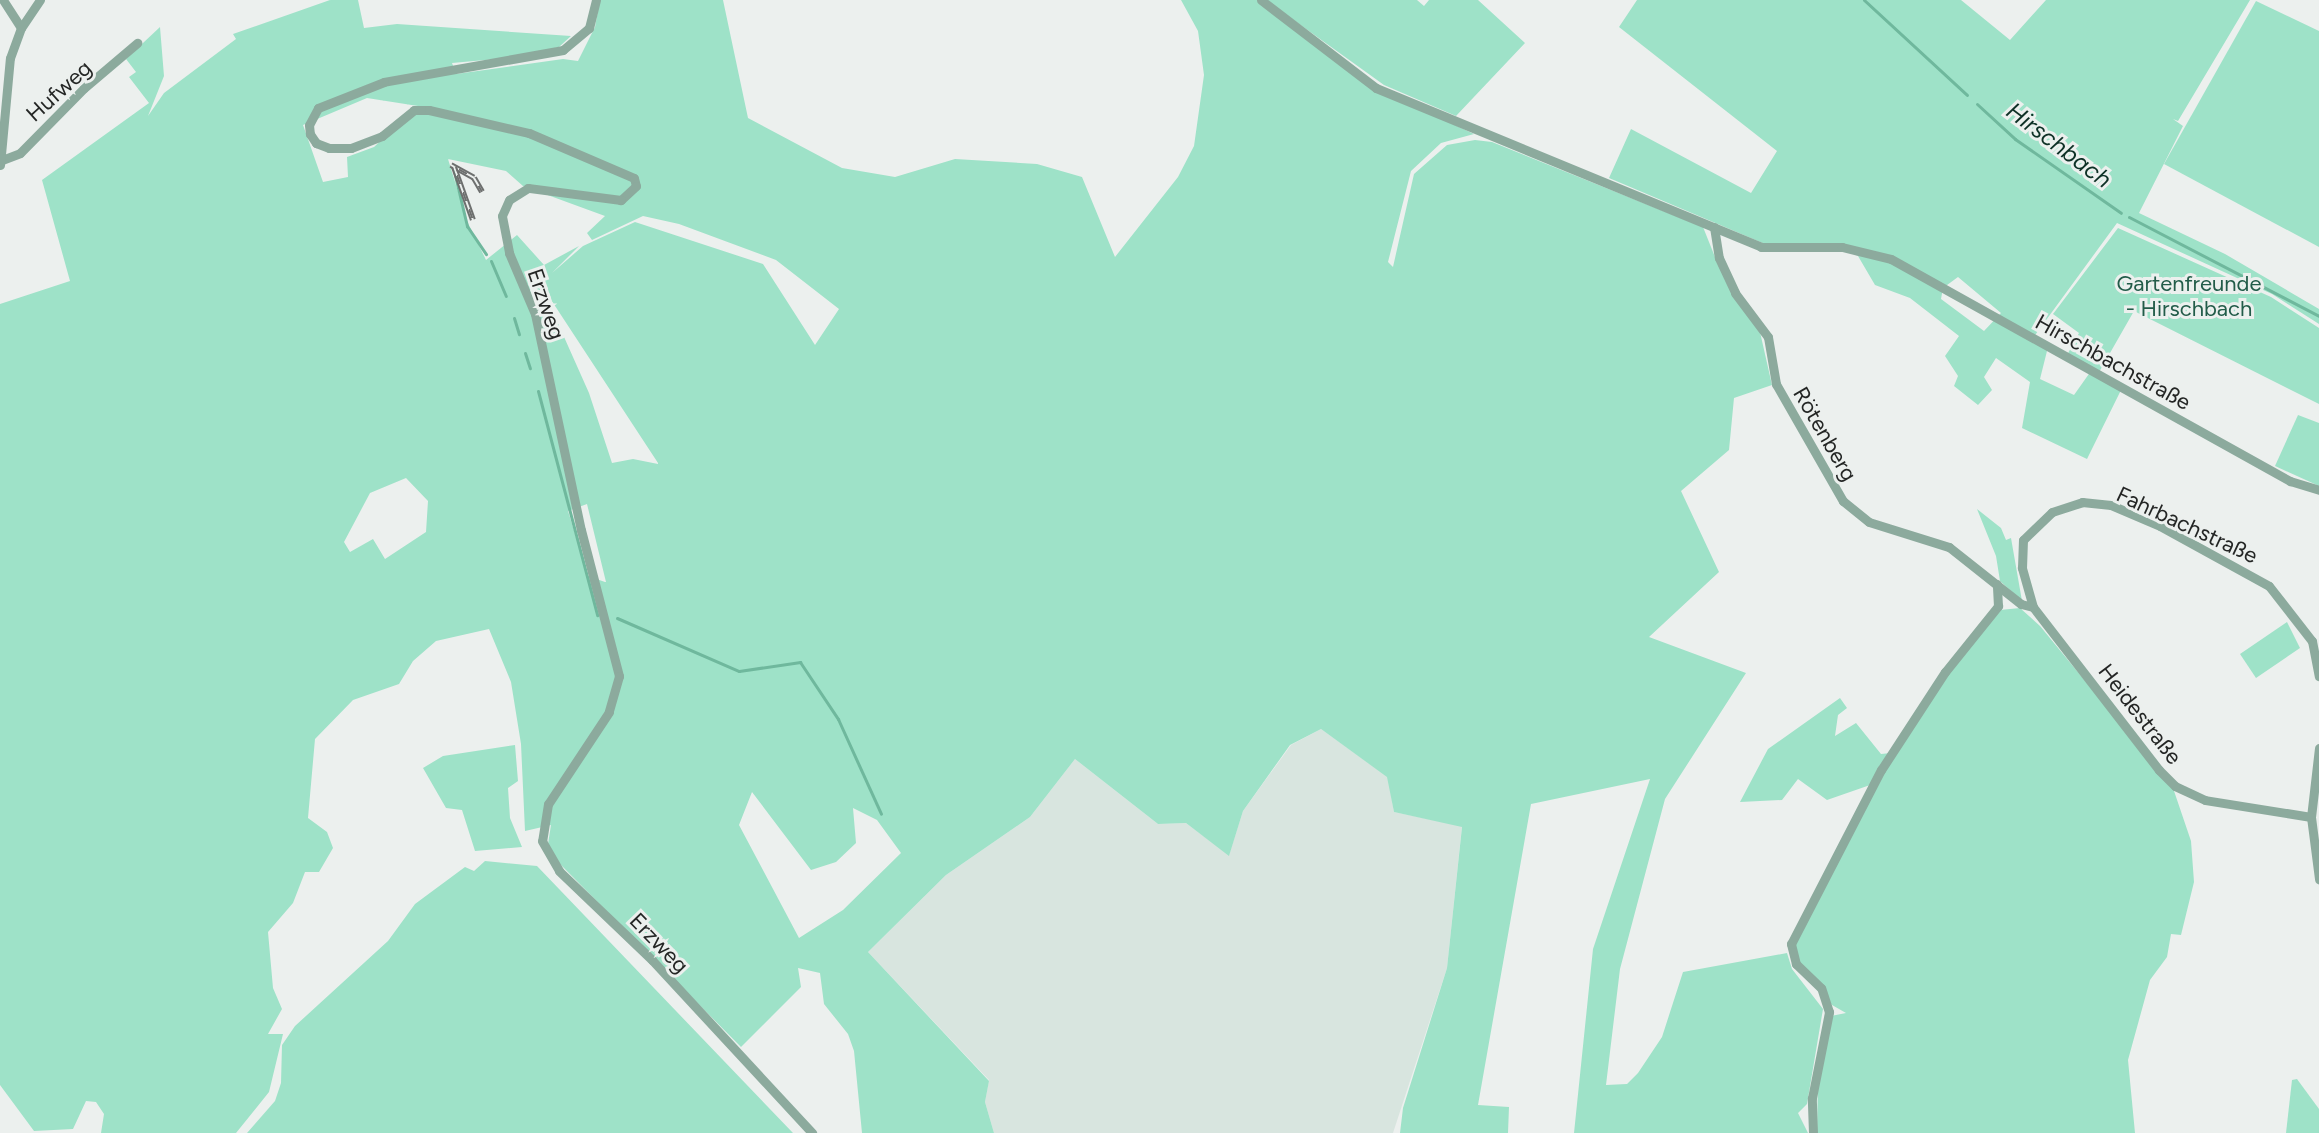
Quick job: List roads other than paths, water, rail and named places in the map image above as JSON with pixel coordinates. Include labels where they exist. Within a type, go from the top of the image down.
[{"type":"street","points":[[1,162],[3,90],[21,28],[40,0]]},
{"type":"street","name":"Erzweg","points":[[596,0],[589,28],[563,50],[384,82],[318,108],[309,125],[310,134],[329,148],[351,148],[382,136],[414,110],[429,110],[529,133],[634,178],[636,186],[621,200],[528,188],[509,200],[502,216],[509,253],[535,314],[581,530],[619,676],[609,712],[548,804],[542,841],[559,871],[652,960],[812,1133]]},
{"type":"street","name":"Hirschbachstraße","points":[[1261,0],[1376,88],[1761,247],[1842,247],[1891,259],[2290,481],[2319,490]]},
{"type":"street","points":[[2,2],[21,28]]},
{"type":"street","name":"Hufweg","points":[[1,162],[20,153],[84,88],[137,43]]},
{"type":"street","name":"Rötenberg","points":[[1714,227],[1719,258],[1735,293],[1768,337],[1776,384],[1843,501],[1869,522],[1949,547],[2021,604],[2033,607]]},
{"type":"street","name":"Fahrbachstraße","points":[[2023,540],[2044,518],[2070,504],[2111,505],[2253,574],[2316,640]]},
{"type":"street","name":"Heidestraße","points":[[2023,540],[2022,568],[2033,607],[2141,751],[2175,786],[2232,807],[2311,817]]},
{"type":"street","points":[[1813,1133],[1812,1098],[1829,1012],[1821,988],[1796,964],[1791,944],[1881,770],[1945,672],[1998,606],[1997,584]]},
{"type":"street","points":[[1998,606],[2021,604]]},
{"type":"street","points":[[2316,640],[2319,676]]},
{"type":"street","points":[[2319,748],[2311,817],[2319,879]]},
{"type":"waterway","name":"Hirschbach","points":[[1864,0],[1967,95]]},
{"type":"waterway","name":"Hirschbach","points":[[1977,104],[2015,139],[2121,213]]},
{"type":"waterway","points":[[454,171],[467,226],[486,254]]},
{"type":"waterway","name":"Hirschbach","points":[[2129,217],[2319,316]]},
{"type":"waterway","points":[[491,261],[506,296]]},
{"type":"waterway","points":[[514,318],[519,334]]},
{"type":"waterway","points":[[525,353],[530,368]]},
{"type":"waterway","points":[[538,391],[597,615]]},
{"type":"waterway","points":[[617,618],[739,671],[800,662],[838,719],[881,814]]},
{"type":"railway","points":[[451,165],[474,178],[482,192]]},
{"type":"railway","points":[[454,167],[473,220]]},
{"type":"park label","name":"Gartenfreunde - Hirschbach","points":[[2189,296]]}]
